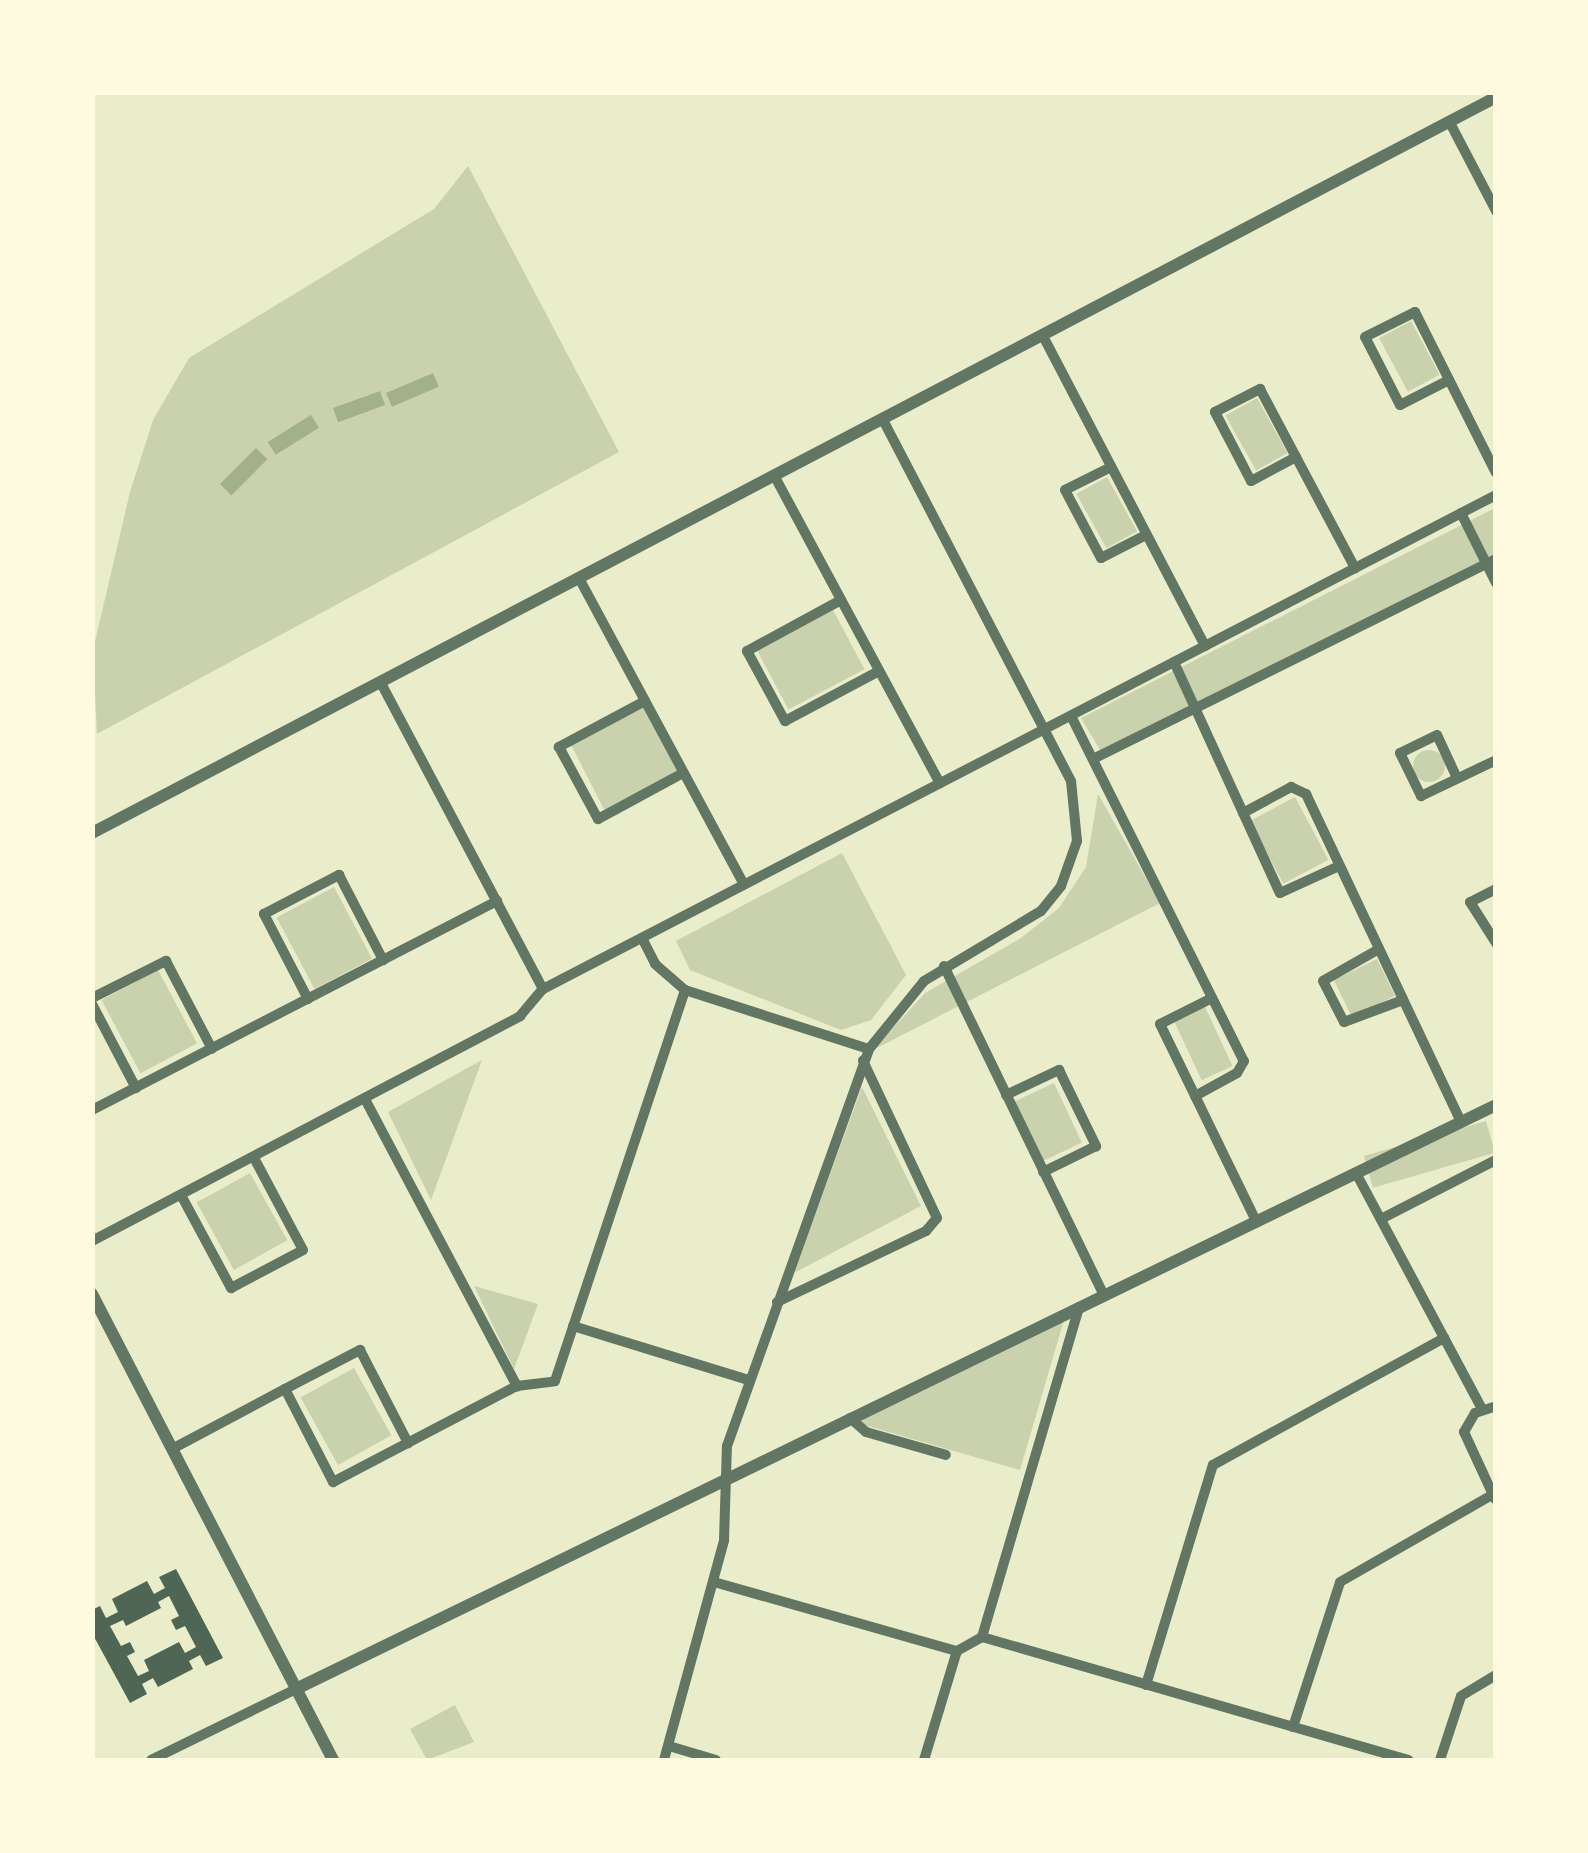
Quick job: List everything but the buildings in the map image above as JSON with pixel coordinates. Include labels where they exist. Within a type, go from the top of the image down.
[{"type":"street","points":[[92,833],[1496,96]]},
{"type":"street","points":[[1449,121],[1496,211]]},
{"type":"street","points":[[1449,380],[1400,405],[1365,337],[1415,312],[1496,472]]},
{"type":"street","points":[[1042,336],[1205,646]]},
{"type":"street","points":[[1296,457],[1251,481],[1215,412],[1260,388],[1355,568]]},
{"type":"street","points":[[664,1760],[714,1582],[727,1520],[723,1460],[863,1061],[906,998],[944,966],[1029,920],[1068,872],[1078,810],[1045,728],[883,420]]},
{"type":"street","points":[[1111,466],[1065,490],[1101,558],[1146,534]]},
{"type":"street","points":[[775,477],[940,783]]},
{"type":"street","points":[[92,1240],[366,1100],[520,1016],[543,989],[1496,495]]},
{"type":"street","points":[[1460,513],[1491,562],[1496,583]]},
{"type":"street","points":[[1093,759],[1491,562]]},
{"type":"street","points":[[580,580],[744,885]]},
{"type":"street","points":[[841,600],[747,650],[770,693],[785,721],[879,671]]},
{"type":"street","points":[[1174,662],[1280,893],[1340,866]]},
{"type":"street","points":[[382,684],[543,989]]},
{"type":"street","points":[[644,701],[559,747],[598,819],[684,773]]},
{"type":"street","points":[[1072,716],[1244,1062],[1237,1074],[1194,1096]]},
{"type":"street","points":[[1457,778],[1437,735],[1400,753],[1421,796],[1496,760]]},
{"type":"street","points":[[1244,814],[1291,787],[1306,794],[1460,1122]]},
{"type":"street","points":[[308,999],[264,914],[279,906],[339,875],[383,960]]},
{"type":"street","points":[[1496,889],[1470,902],[1496,943]]},
{"type":"street","points":[[92,1110],[496,901]]},
{"type":"street","points":[[642,938],[655,964],[686,990],[869,1049]]},
{"type":"street","points":[[1379,949],[1323,980],[1344,1022],[1403,1000]]},
{"type":"street","points":[[136,1088],[92,1001],[166,960],[212,1049]]},
{"type":"street","points":[[944,966],[1104,1296]]},
{"type":"street","points":[[285,1389],[333,1482],[517,1386],[555,1381],[686,990]]},
{"type":"street","points":[[1212,998],[1160,1024],[1256,1222]]},
{"type":"street","points":[[776,1302],[926,1230],[937,1218],[863,1061]]},
{"type":"street","points":[[1006,1095],[1059,1070],[1067,1085],[1096,1146],[1043,1172]]},
{"type":"street","points":[[366,1100],[517,1386]]},
{"type":"street","points":[[151,1760],[1496,1105]]},
{"type":"street","points":[[181,1195],[231,1288],[303,1250],[254,1158]]},
{"type":"street","points":[[1381,1219],[1496,1160]]},
{"type":"street","points":[[1356,1173],[1482,1409]]},
{"type":"street","points":[[92,1294],[333,1760]]},
{"type":"street","points":[[924,1760],[957,1651],[982,1637],[1080,1308]]},
{"type":"street","points":[[572,1326],[749,1380]]},
{"type":"street","points":[[1146,1684],[1213,1465],[1444,1338]]},
{"type":"street","points":[[172,1449],[360,1350],[408,1443]]},
{"type":"street","points":[[1293,1727],[1340,1582],[1494,1498],[1464,1439],[1470,1418],[1482,1409],[1496,1406]]},
{"type":"street","points":[[850,1418],[866,1432],[946,1454]]},
{"type":"street","points":[[714,1582],[957,1651]]},
{"type":"street","points":[[982,1637],[1409,1760]]},
{"type":"street","points":[[1440,1760],[1460,1696],[1496,1674]]},
{"type":"street","points":[[669,1746],[716,1760]]},
{"type":"shaded area","points":[[468,166],[619,452],[97,734],[93,650],[130,492],[153,420],[189,358],[434,209]]},
{"type":"shaded area","points":[[1411,321],[1440,375],[1408,392],[1379,338]]},
{"type":"shaded area","points":[[433,373],[439,387],[392,407],[386,393]]},
{"type":"shaded area","points":[[380,391],[385,405],[338,422],[333,408]]},
{"type":"shaded area","points":[[1257,398],[1288,453],[1256,471],[1226,415]]},
{"type":"shaded area","points":[[311,415],[319,428],[276,455],[268,442]]},
{"type":"shaded area","points":[[256,448],[267,459],[231,495],[220,484]]},
{"type":"shaded area","points":[[1107,477],[1137,531],[1106,548],[1076,494]]},
{"type":"shaded area","points":[[1495,508],[1495,555],[1100,750],[1081,718]]},
{"type":"shaded area","points":[[833,610],[864,669],[789,710],[757,650]]},
{"type":"shaded area","points":[[645,707],[678,772],[604,810],[571,745]]},
{"type":"shaded area","points":[[1429,750],[1441,754],[1445,766],[1441,778],[1429,782],[1417,778],[1413,766],[1417,754]]},
{"type":"shaded area","points":[[1098,794],[1160,903],[873,1050],[925,993],[1021,938],[1059,908],[1086,867]]},
{"type":"shaded area","points":[[1295,797],[1328,860],[1283,884],[1250,821]]},
{"type":"shaded area","points":[[842,853],[906,975],[871,1020],[841,1030],[690,970],[676,941]]},
{"type":"shaded area","points":[[334,887],[372,959],[315,989],[277,918]]},
{"type":"shaded area","points":[[1377,959],[1395,996],[1352,1017],[1334,980]]},
{"type":"shaded area","points":[[158,970],[197,1043],[140,1073],[101,1000]]},
{"type":"shaded area","points":[[1205,1007],[1232,1066],[1202,1080],[1174,1021]]},
{"type":"shaded area","points":[[482,1060],[431,1200],[388,1112]]},
{"type":"shaded area","points":[[1054,1083],[1082,1143],[1040,1162],[1012,1102]]},
{"type":"shaded area","points":[[862,1087],[921,1206],[794,1273]]},
{"type":"shaded area","points":[[1486,1121],[1495,1153],[1373,1188],[1364,1156]]},
{"type":"shaded area","points":[[250,1173],[287,1240],[234,1270],[197,1203]]},
{"type":"shaded area","points":[[474,1286],[538,1304],[514,1369]]},
{"type":"shaded area","points":[[1064,1320],[1020,1470],[854,1422]]},
{"type":"shaded area","points":[[354,1368],[391,1435],[338,1465],[301,1398]]},
{"type":"shaded area","points":[[455,1705],[474,1742],[427,1760],[410,1729]]}]
